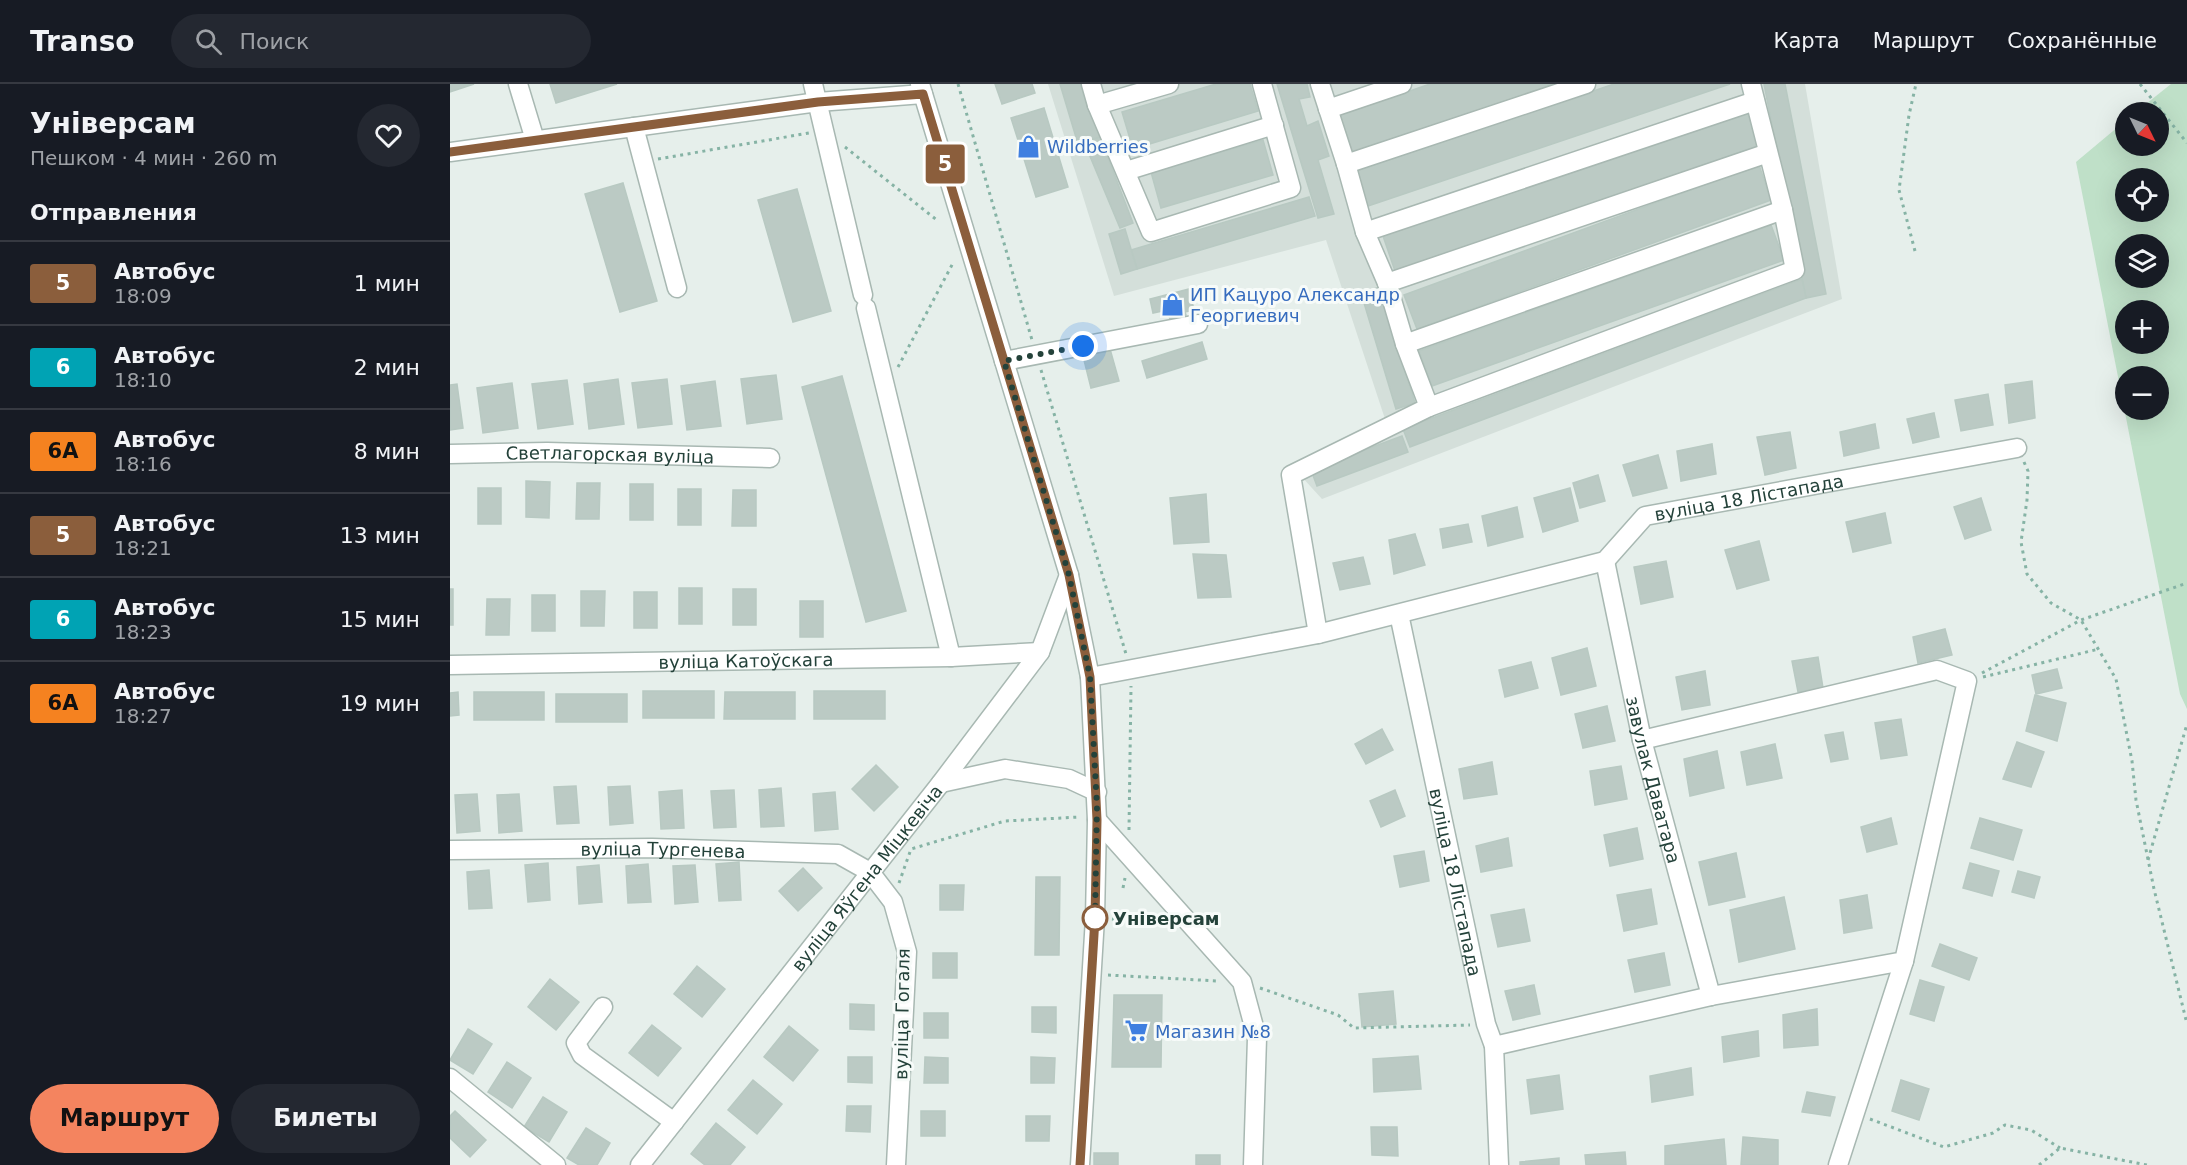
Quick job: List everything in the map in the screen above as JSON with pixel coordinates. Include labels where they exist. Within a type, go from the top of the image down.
[{"type":"street","points":[[518,84],[535,140]]},
{"type":"street","points":[[813,84],[951,657]]},
{"type":"street","points":[[1091,84],[1097,105],[1151,232],[1291,188],[1262,84]]},
{"type":"street","points":[[1097,105],[1169,84]]},
{"type":"street","points":[[1320,84],[1365,232],[1387,283],[1405,344],[1429,407]]},
{"type":"street","points":[[1328,109],[1402,84]]},
{"type":"street","points":[[1346,164],[1586,84]]},
{"type":"street","points":[[450,152],[922,89],[1069,575],[1090,677],[1097,820],[1080,1165]]},
{"type":"street","points":[[1318,634],[1291,475],[1429,407],[1795,270],[1783,210],[1753,92],[1365,232]]},
{"type":"street","points":[[1126,171],[1274,124]]},
{"type":"street","points":[[634,128],[677,288]]},
{"type":"street","points":[[1387,283],[1768,153]]},
{"type":"street","points":[[1405,344],[1783,210]]},
{"type":"street","points":[[1004,361],[1198,324]]},
{"type":"street","name":"вуліца 18 Лістапада","points":[[1605,561],[1645,516],[2017,448]]},
{"type":"street","name":"Светлагорская вуліца","points":[[450,454],[547,452],[770,458]]},
{"type":"street","points":[[1090,677],[1318,634],[1605,561]]},
{"type":"street","name":"завулак Даватара","points":[[1605,561],[1642,740],[1711,996]]},
{"type":"street","name":"вуліца Яўгена Міцкевіча","points":[[640,1165],[941,783],[1040,652],[1069,575]]},
{"type":"street","name":"вуліца 18 Лістапада","points":[[1399,614],[1486,1024],[1494,1046],[1498,1165]]},
{"type":"street","name":"вуліца Катоўскага","points":[[450,664],[951,657],[1040,652]]},
{"type":"street","points":[[1642,740],[1937,670],[1967,681],[1904,962],[1838,1165]]},
{"type":"street","points":[[941,783],[1005,769],[1069,779],[1097,792]]},
{"type":"street","points":[[1097,820],[1242,982],[1257,1038],[1253,1165]]},
{"type":"street","name":"вуліца Тургенева","points":[[450,850],[652,848],[838,854],[870,872]]},
{"type":"street","name":"вуліца Гогаля","points":[[870,872],[893,902],[907,952],[896,1165]]},
{"type":"street","points":[[1494,1046],[1711,996],[1904,962]]},
{"type":"street","points":[[603,1007],[576,1043],[582,1055],[674,1122]]},
{"type":"street","points":[[453,1087],[556,1165]]},
{"type":"path","points":[[893,902],[911,849],[1005,821],[1074,817],[1129,825],[1131,669],[1036,355],[958,84]]},
{"type":"path","points":[[1915,251],[1899,190],[1909,115],[1916,84]]},
{"type":"path","points":[[2140,84],[2187,143]]},
{"type":"path","points":[[642,161],[824,131],[938,221]]},
{"type":"path","points":[[886,390],[953,263]]},
{"type":"path","points":[[2017,448],[2028,471],[2027,500],[2021,542],[2027,574],[2050,603],[2082,620],[2116,679],[2148,861],[2187,1024]]},
{"type":"path","points":[[1967,681],[2082,620],[2187,583]]},
{"type":"path","points":[[1967,681],[2100,648]]},
{"type":"path","points":[[2148,861],[2187,724]]},
{"type":"path","points":[[1091,974],[1242,982],[1338,1015],[1354,1028],[1486,1024]]},
{"type":"path","points":[[1855,1113],[1944,1147],[1993,1134],[2006,1125],[2031,1130],[2060,1148],[2147,1165]]},
{"type":"path","points":[[2039,1165],[2060,1148]]},
{"type":"shaded area","points":[[1048,84],[1805,84],[1842,299],[1322,499],[1290,464],[1387,425],[1326,240],[1114,296]]},
{"type":"green space","points":[[2171,84],[2187,84],[2187,709],[2180,694],[2126,420],[2169,420],[2169,366],[2116,366],[2076,162],[2115,129],[2115,156],[2169,156],[2169,102],[2148,102]]},
{"type":"building","points":[[450,84],[474,84],[450,92]]},
{"type":"building","points":[[550,84],[617,84],[556,103]]},
{"type":"building","points":[[995,84],[1032,84],[1035,93],[1002,104]]},
{"type":"building","points":[[1060,84],[1083,84],[1100,137],[1078,144]]},
{"type":"building","points":[[1216,84],[1250,84],[1258,111],[1133,149],[1122,112]]},
{"type":"building","points":[[1277,84],[1307,84],[1310,97],[1299,99],[1307,126],[1318,121],[1329,156],[1318,160],[1334,214],[1318,218]]},
{"type":"building","points":[[1430,84],[1554,84],[1353,154],[1340,115]]},
{"type":"building","points":[[1614,84],[1730,84],[1368,206],[1356,171]]},
{"type":"building","points":[[1764,84],[1785,84],[1826,294],[1806,298]]},
{"type":"building","points":[[1044,108],[1068,187],[1036,197],[1011,118]]},
{"type":"building","points":[[1746,108],[1758,146],[1395,271],[1382,233]]},
{"type":"building","points":[[1100,137],[1133,223],[1120,228],[1084,142]]},
{"type":"building","points":[[1263,140],[1273,175],[1161,208],[1151,172]]},
{"type":"building","points":[[1759,165],[1771,200],[1417,329],[1404,295]]},
{"type":"building","points":[[623,183],[657,301],[620,312],[585,194]]},
{"type":"building","points":[[797,189],[831,311],[793,322],[758,200]]},
{"type":"building","points":[[1309,197],[1315,216],[1137,269],[1131,250]]},
{"type":"building","points":[[1771,225],[1784,260],[1432,386],[1419,351]]},
{"type":"building","points":[[1125,229],[1137,269],[1121,274],[1109,234]]},
{"type":"building","points":[[1802,279],[1806,298],[1410,447],[1403,429]]},
{"type":"building","points":[[1380,287],[1415,403],[1396,409],[1361,293]]},
{"type":"building","name":"ИП Кацуро Александр Георгиевич","points":[[1189,289],[1194,310],[1185,312],[1186,315],[1170,319],[1167,310],[1153,313],[1150,299]]},
{"type":"building","points":[[1202,342],[1207,359],[1147,378],[1142,361]]},
{"type":"building","points":[[1110,349],[1119,381],[1091,388],[1083,356]]},
{"type":"building","points":[[776,375],[782,419],[747,424],[741,379]]},
{"type":"building","points":[[842,376],[906,611],[866,622],[802,387]]},
{"type":"building","points":[[618,379],[624,424],[589,429],[584,384]]},
{"type":"building","points":[[667,379],[672,424],[638,428],[632,383]]},
{"type":"building","points":[[567,380],[573,424],[538,429],[532,384]]},
{"type":"building","points":[[715,381],[721,426],[687,430],[681,386]]},
{"type":"building","points":[[2032,381],[2035,418],[2009,423],[2005,385]]},
{"type":"building","points":[[512,383],[518,428],[483,433],[477,388]]},
{"type":"building","points":[[457,384],[463,428],[450,430],[450,385]]},
{"type":"building","points":[[1988,394],[1993,425],[1961,431],[1955,400]]},
{"type":"building","points":[[1934,413],[1939,437],[1913,443],[1907,419]]},
{"type":"building","points":[[1875,424],[1879,448],[1844,456],[1840,432]]},
{"type":"building","points":[[1790,432],[1796,468],[1765,475],[1757,437]]},
{"type":"building","points":[[1402,436],[1408,452],[1317,486],[1311,470]]},
{"type":"building","points":[[1712,444],[1716,474],[1681,481],[1677,451]]},
{"type":"building","points":[[1658,455],[1667,488],[1633,496],[1623,465]]},
{"type":"building","points":[[1598,475],[1605,501],[1580,508],[1573,483]]},
{"type":"building","points":[[526,481],[550,482],[549,518],[526,517]]},
{"type":"building","points":[[577,483],[600,483],[599,519],[576,519]]},
{"type":"building","points":[[630,484],[653,484],[653,520],[630,520]]},
{"type":"building","points":[[478,488],[501,488],[501,524],[478,524]]},
{"type":"building","points":[[1570,488],[1578,521],[1543,532],[1534,498]]},
{"type":"building","points":[[678,489],[701,489],[701,525],[678,525]]},
{"type":"building","points":[[733,490],[756,490],[756,526],[732,526]]},
{"type":"building","points":[[1206,494],[1209,542],[1174,544],[1170,498]]},
{"type":"building","points":[[1981,498],[1991,530],[1965,539],[1954,507]]},
{"type":"building","points":[[1517,507],[1523,537],[1488,546],[1482,516]]},
{"type":"building","points":[[1885,513],[1891,543],[1853,552],[1846,522]]},
{"type":"building","points":[[1468,524],[1472,542],[1443,548],[1440,529]]},
{"type":"building","points":[[1415,534],[1425,565],[1394,574],[1389,540]]},
{"type":"building","points":[[1759,541],[1769,580],[1737,589],[1725,550]]},
{"type":"building","points":[[1193,554],[1226,555],[1231,597],[1198,598]]},
{"type":"building","points":[[1363,557],[1370,584],[1340,590],[1333,563]]},
{"type":"building","points":[[1666,561],[1673,597],[1641,604],[1634,567]]},
{"type":"building","points":[[679,588],[702,588],[702,624],[679,624]]},
{"type":"building","points":[[450,589],[453,589],[453,625],[450,625]]},
{"type":"building","points":[[733,589],[756,589],[756,625],[733,625]]},
{"type":"building","points":[[581,591],[605,591],[604,626],[581,626]]},
{"type":"building","points":[[634,592],[657,592],[657,628],[634,628]]},
{"type":"building","points":[[532,595],[555,595],[555,631],[532,631]]},
{"type":"building","points":[[487,599],[510,599],[509,635],[486,635]]},
{"type":"building","points":[[800,601],[823,601],[823,637],[800,637]]},
{"type":"building","points":[[1945,629],[1952,655],[1918,663],[1913,637]]},
{"type":"building","points":[[1587,648],[1596,686],[1561,695],[1552,658]]},
{"type":"building","points":[[1818,657],[1823,688],[1798,692],[1792,661]]},
{"type":"building","points":[[1531,662],[1538,688],[1505,697],[1499,670]]},
{"type":"building","points":[[2057,669],[2062,688],[2036,694],[2032,675]]},
{"type":"building","points":[[1705,671],[1710,705],[1682,710],[1676,677]]},
{"type":"building","points":[[643,691],[714,691],[714,718],[643,718]]},
{"type":"building","points":[[814,691],[885,691],[885,719],[814,719]]},
{"type":"building","points":[[458,692],[459,715],[450,716],[450,693]]},
{"type":"building","points":[[474,692],[544,692],[544,720],[474,720]]},
{"type":"building","points":[[725,692],[795,692],[795,719],[724,719]]},
{"type":"building","points":[[556,694],[627,694],[627,722],[556,722]]},
{"type":"building","points":[[2035,695],[2066,703],[2057,741],[2026,731]]},
{"type":"building","points":[[1607,706],[1615,741],[1583,748],[1575,714]]},
{"type":"building","points":[[1901,719],[1907,755],[1881,759],[1875,723]]},
{"type":"building","points":[[1382,729],[1393,750],[1366,764],[1355,744]]},
{"type":"building","points":[[1843,732],[1848,759],[1831,762],[1825,735]]},
{"type":"building","points":[[2017,742],[2044,752],[2031,787],[2003,779]]},
{"type":"building","points":[[1775,744],[1782,778],[1747,785],[1741,752]]},
{"type":"building","points":[[1717,751],[1724,788],[1690,796],[1684,759]]},
{"type":"building","points":[[1492,762],[1497,794],[1464,799],[1459,769]]},
{"type":"building","points":[[876,765],[898,787],[874,811],[852,789]]},
{"type":"building","points":[[1621,766],[1627,799],[1595,805],[1590,771]]},
{"type":"building","points":[[576,786],[579,823],[557,824],[554,787]]},
{"type":"building","points":[[630,786],[633,823],[610,825],[608,787]]},
{"type":"building","points":[[781,788],[784,826],[761,827],[759,790]]},
{"type":"building","points":[[682,790],[684,828],[661,829],[659,792]]},
{"type":"building","points":[[734,790],[736,827],[714,828],[711,791]]},
{"type":"building","points":[[1395,790],[1405,816],[1381,827],[1370,801]]},
{"type":"building","points":[[835,792],[838,829],[815,831],[813,794]]},
{"type":"building","points":[[477,794],[480,831],[457,833],[455,795]]},
{"type":"building","points":[[519,794],[522,831],[499,833],[497,795]]},
{"type":"building","points":[[1891,818],[1897,844],[1867,852],[1861,827]]},
{"type":"building","points":[[1980,818],[2022,830],[2013,860],[1971,848]]},
{"type":"building","points":[[1637,828],[1643,859],[1610,866],[1604,835]]},
{"type":"building","points":[[1508,838],[1512,866],[1481,872],[1476,846]]},
{"type":"building","points":[[1424,851],[1429,881],[1400,887],[1394,856]]},
{"type":"building","points":[[1736,853],[1745,897],[1709,905],[1699,862]]},
{"type":"building","points":[[739,862],[741,900],[719,901],[716,864]]},
{"type":"building","points":[[548,863],[550,900],[528,902],[525,865]]},
{"type":"building","points":[[1970,863],[1999,871],[1992,896],[1963,888]]},
{"type":"building","points":[[648,864],[651,902],[628,903],[626,866]]},
{"type":"building","points":[[599,865],[602,902],[579,904],[577,867]]},
{"type":"building","points":[[695,865],[698,902],[675,904],[673,866]]},
{"type":"building","points":[[803,868],[822,888],[798,911],[779,891]]},
{"type":"building","points":[[489,870],[492,908],[469,909],[467,872]]},
{"type":"building","points":[[2018,871],[2040,877],[2034,898],[2012,892]]},
{"type":"building","points":[[1036,877],[1060,877],[1059,955],[1035,955]]},
{"type":"building","points":[[940,885],[964,885],[963,910],[940,910]]},
{"type":"building","points":[[1651,889],[1657,924],[1624,931],[1617,895]]},
{"type":"building","points":[[1867,895],[1872,928],[1844,933],[1840,900]]},
{"type":"building","points":[[1784,897],[1795,949],[1739,962],[1730,910]]},
{"type":"building","points":[[1524,909],[1530,941],[1498,947],[1491,915]]},
{"type":"building","points":[[1940,944],[1977,958],[1969,980],[1932,966]]},
{"type":"building","points":[[933,953],[957,953],[957,978],[933,978]]},
{"type":"building","points":[[1664,953],[1670,985],[1635,992],[1628,960]]},
{"type":"building","points":[[697,966],[725,989],[702,1017],[674,994]]},
{"type":"building","points":[[550,979],[579,1002],[556,1030],[528,1007]]},
{"type":"building","points":[[1920,980],[1944,987],[1934,1021],[1910,1014]]},
{"type":"building","points":[[1534,985],[1540,1014],[1513,1020],[1505,991]]},
{"type":"building","points":[[1393,991],[1396,1024],[1362,1027],[1359,994]]},
{"type":"building","name":"Магазин №8","points":[[1114,995],[1162,995],[1161,1067],[1112,1067]]},
{"type":"building","points":[[850,1004],[874,1005],[874,1030],[850,1029]]},
{"type":"building","points":[[1032,1007],[1056,1007],[1056,1033],[1032,1032]]},
{"type":"building","points":[[1817,1009],[1818,1045],[1784,1048],[1783,1015]]},
{"type":"building","points":[[924,1013],[948,1013],[948,1038],[924,1038]]},
{"type":"building","points":[[652,1025],[681,1048],[658,1076],[629,1053]]},
{"type":"building","points":[[789,1026],[818,1050],[793,1081],[764,1057]]},
{"type":"building","points":[[468,1029],[492,1044],[473,1074],[450,1060]]},
{"type":"building","points":[[1758,1031],[1759,1056],[1724,1062],[1722,1037]]},
{"type":"building","points":[[1418,1056],[1421,1089],[1374,1092],[1373,1059]]},
{"type":"building","points":[[848,1057],[872,1057],[872,1083],[848,1082]]},
{"type":"building","points":[[925,1057],[948,1058],[948,1083],[924,1083]]},
{"type":"building","points":[[1031,1057],[1055,1058],[1054,1083],[1031,1083]]},
{"type":"building","points":[[507,1062],[531,1078],[512,1108],[488,1092]]},
{"type":"building","points":[[1691,1068],[1693,1095],[1652,1102],[1650,1076]]},
{"type":"building","points":[[1559,1075],[1563,1109],[1531,1114],[1527,1080]]},
{"type":"building","points":[[753,1080],[782,1104],[757,1134],[728,1110]]},
{"type":"building","points":[[1901,1080],[1929,1089],[1919,1120],[1892,1111]]},
{"type":"building","points":[[1807,1092],[1835,1097],[1830,1116],[1802,1112]]},
{"type":"building","points":[[543,1097],[567,1112],[549,1142],[524,1127]]},
{"type":"building","points":[[847,1106],[871,1106],[870,1132],[846,1131]]},
{"type":"building","points":[[455,1111],[486,1140],[470,1157],[450,1138],[450,1116]]},
{"type":"building","points":[[921,1111],[945,1111],[945,1136],[921,1136]]},
{"type":"building","points":[[1026,1116],[1050,1116],[1049,1141],[1026,1141]]},
{"type":"building","points":[[716,1123],[745,1147],[730,1165],[705,1165],[691,1154]]},
{"type":"building","points":[[1371,1127],[1397,1127],[1398,1156],[1372,1155]]},
{"type":"building","points":[[586,1128],[610,1143],[597,1165],[579,1165],[567,1158]]},
{"type":"building","points":[[1743,1137],[1778,1140],[1778,1165],[1741,1165]]},
{"type":"building","points":[[1724,1139],[1726,1165],[1665,1165],[1665,1146]]},
{"type":"building","points":[[1625,1152],[1626,1165],[1586,1165],[1585,1155]]},
{"type":"building","points":[[1094,1153],[1118,1153],[1118,1165],[1094,1165]]},
{"type":"building","points":[[1196,1155],[1220,1155],[1220,1165],[1196,1165]]},
{"type":"building","points":[[1559,1158],[1559,1165],[1520,1165],[1520,1162]]},
{"type":"bus line","name":"5","points":[[450,152],[818,102],[923,94],[1069,575],[1090,677],[1097,792],[1095,918],[1080,1165]]},
{"type":"place","name":"Wildberries","points":[[1029,146]]},
{"type":"place","name":"ИП Кацуро Александр Георгиевич","points":[[1172,304]]},
{"type":"place","name":"Універсам","points":[[1095,918]]},
{"type":"place","name":"Магазин №8","points":[[1137,1031]]},
{"type":"route","points":[[1083,346],[1004,361],[1069,575],[1090,677],[1097,806],[1095,918]]}]
